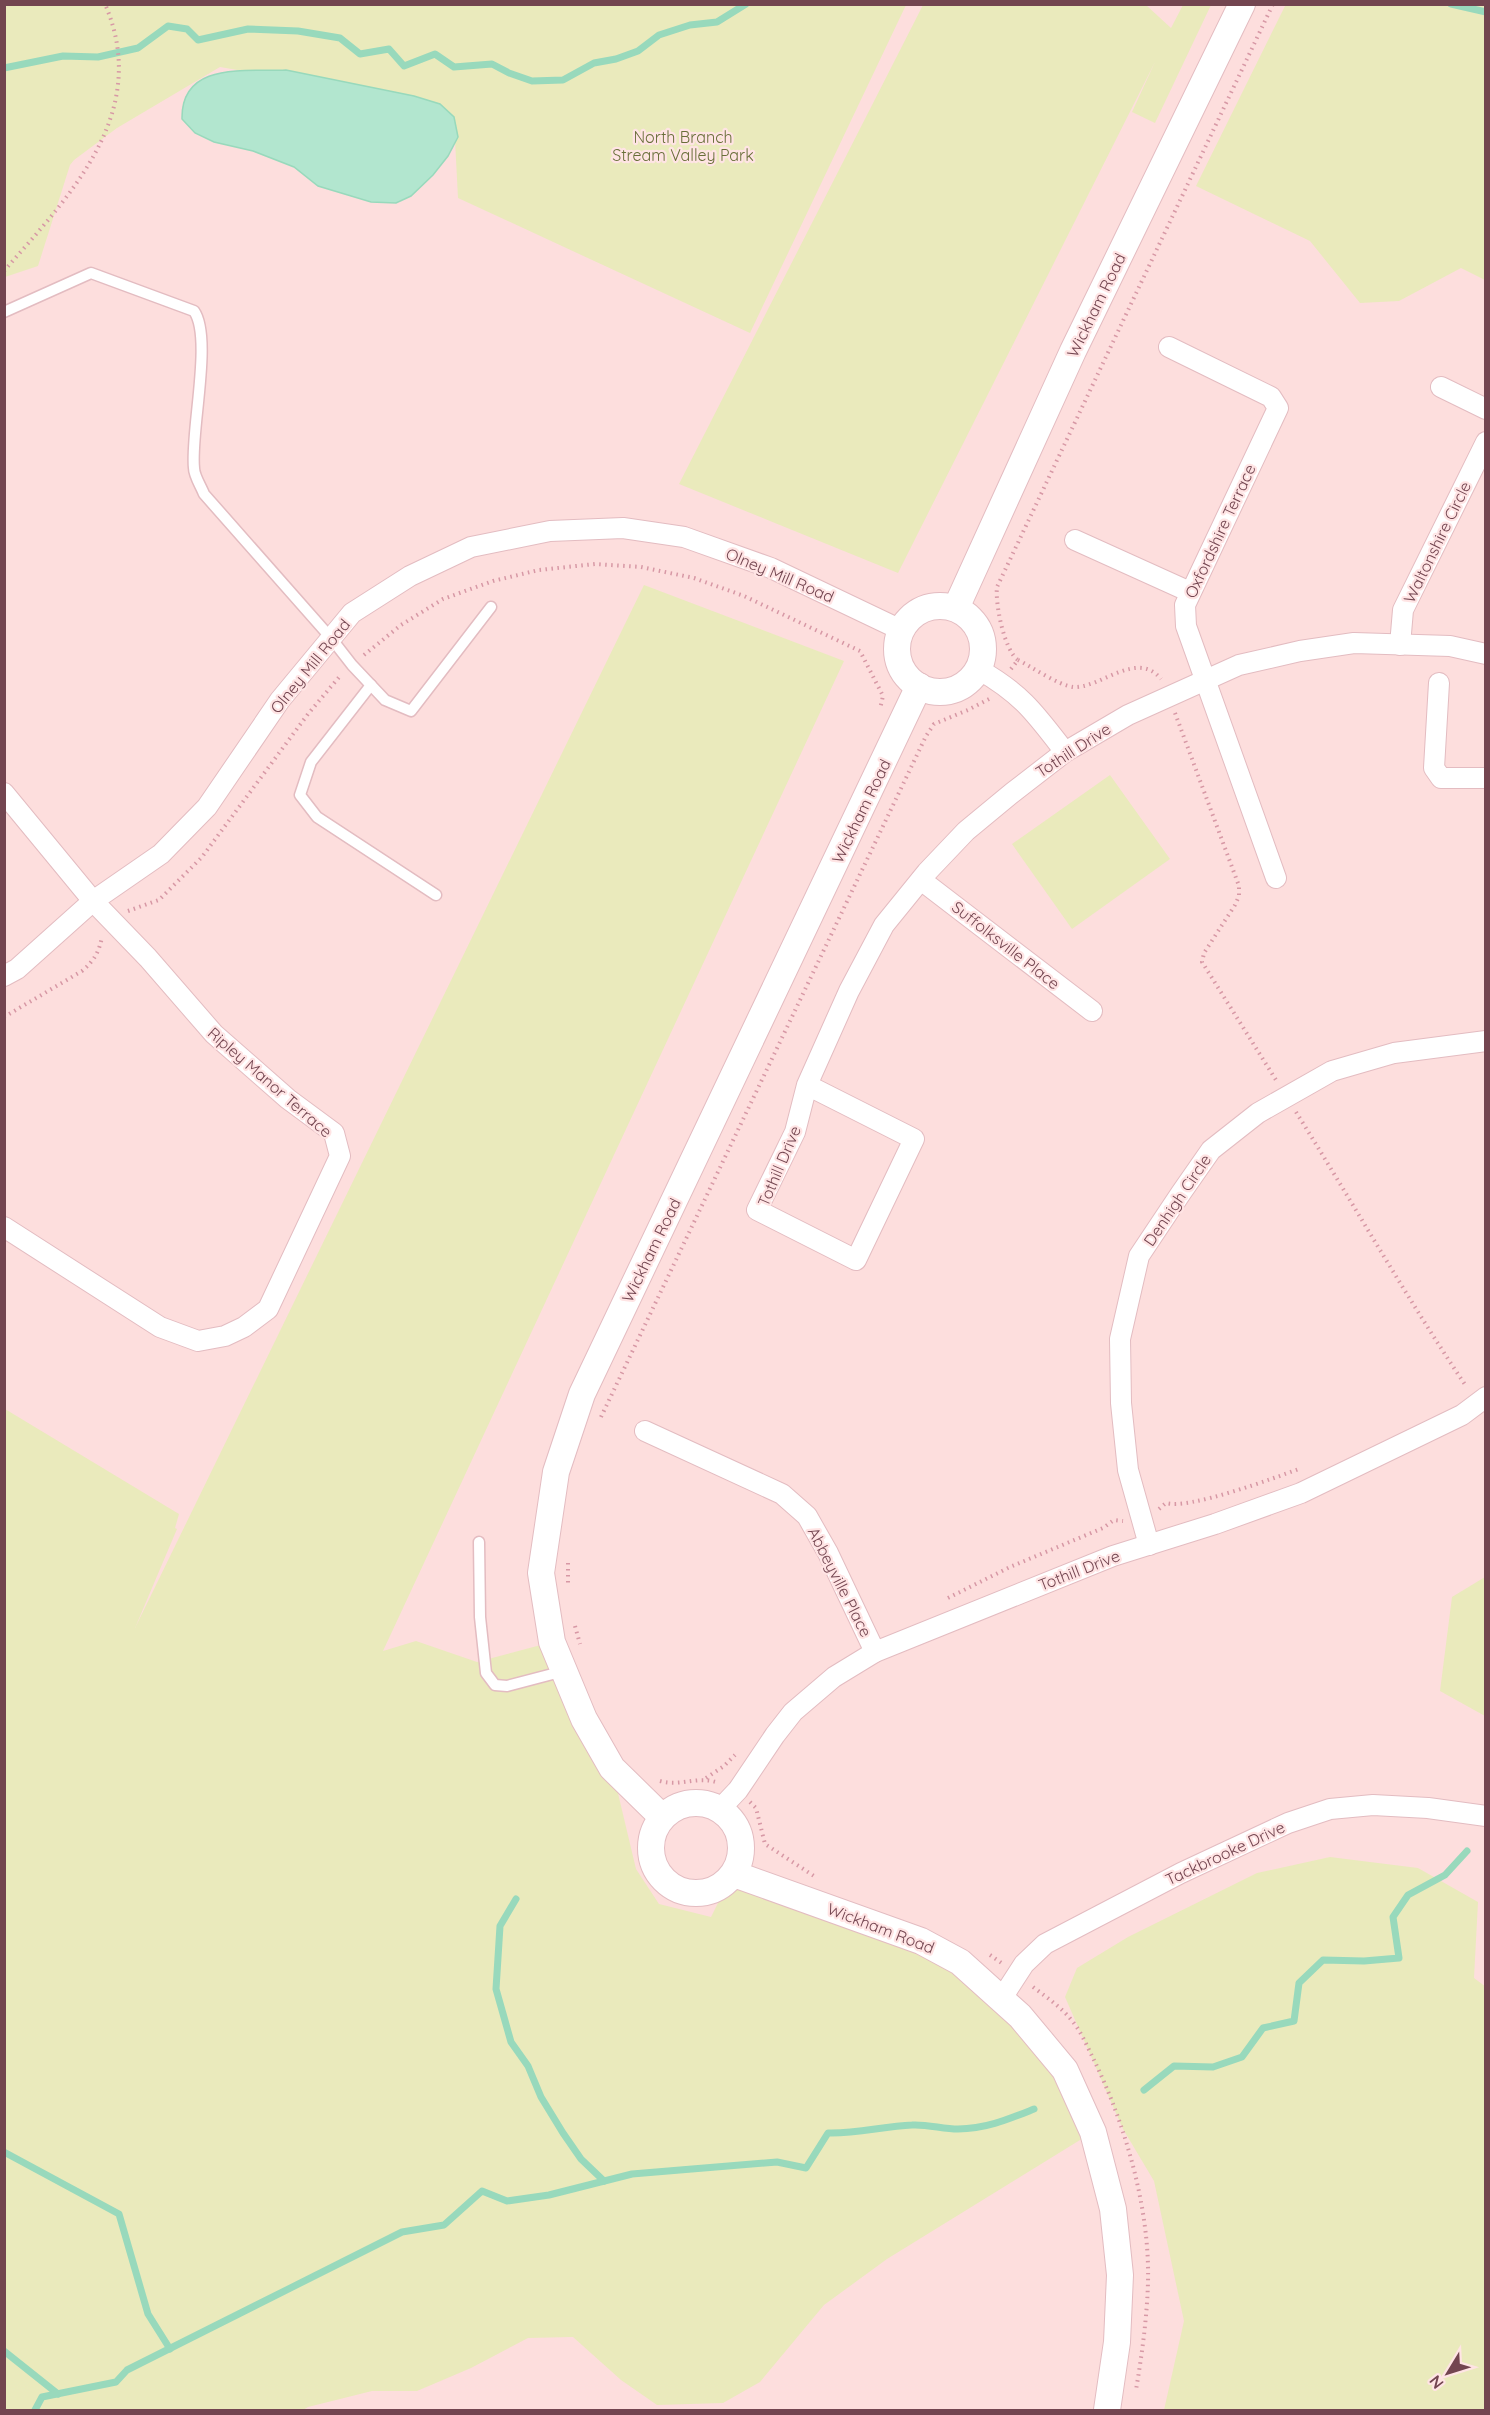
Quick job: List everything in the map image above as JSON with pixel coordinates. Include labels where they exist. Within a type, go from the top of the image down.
[{"type":"street","name":"Wickham Road","points":[[956,609],[1073,351],[1242,4]]},
{"type":"street","name":"Oxfordshire Terrace","points":[[1169,347],[1271,398],[1278,408],[1185,605],[1186,626],[1276,878]]},
{"type":"street","points":[[1442,387],[1485,409]]},
{"type":"street","name":"Waltonshire Circle","points":[[1400,645],[1403,610],[1485,442]]},
{"type":"street","name":"Olney Mill Road","points":[[4,976],[17,969],[93,901],[161,854],[207,807],[280,700],[352,613],[410,576],[471,547],[550,531],[623,528],[684,537],[771,568],[902,630]]},
{"type":"street","points":[[1075,540],[1190,592]]},
{"type":"street","points":[[940,606],[956,609],[968,616],[977,627],[982,641],[983,655],[978,669],[970,680],[959,688],[946,692],[932,691],[919,686],[907,676],[899,661],[897,645],[902,630],[911,617],[924,609],[940,606]]},
{"type":"street","name":"Tothill Drive","points":[[807,1085],[914,1139],[856,1260],[758,1210],[795,1132],[807,1085],[849,991],[884,925],[966,831],[1065,752],[1128,715],[1239,665],[1300,651],[1354,643],[1450,646],[1485,654]]},
{"type":"street","points":[[978,669],[1001,682],[1031,708],[1065,752]]},
{"type":"street","points":[[1439,682],[1434,768],[1441,778],[1485,778]]},
{"type":"street","name":"Wickham Road","points":[[662,1817],[612,1768],[584,1719],[552,1642],[542,1573],[556,1472],[582,1394],[919,686]]},
{"type":"street","name":"Ripley Manor Terrace","points":[[4,793],[93,901],[148,958],[214,1034],[288,1099],[334,1133],[340,1156],[268,1310],[244,1327],[225,1336],[198,1341],[160,1327],[4,1227]]},
{"type":"street","name":"Suffolksville Place","points":[[921,880],[1092,1011]]},
{"type":"street","name":"Denhigh Circle","points":[[1149,1545],[1128,1470],[1121,1403],[1120,1339],[1139,1256],[1211,1150],[1258,1113],[1332,1071],[1394,1053],[1485,1041]]},
{"type":"street","name":"Tothill Drive","points":[[720,1809],[738,1790],[775,1735],[794,1713],[834,1677],[875,1652],[1113,1556],[1301,1493],[1462,1415],[1485,1398]]},
{"type":"street","name":"Abbeyville Place","points":[[645,1431],[782,1494],[807,1516],[828,1553],[875,1652]]},
{"type":"street","points":[[690,1803],[706,1803],[720,1809],[733,1822],[741,1839],[741,1857],[734,1874],[722,1886],[707,1892],[691,1893],[675,1888],[662,1878],[653,1864],[650,1847],[653,1831],[662,1817],[675,1807],[690,1803]]},
{"type":"street","name":"Tackbrooke Drive","points":[[1002,1998],[1017,1975],[1045,1944],[1181,1873],[1288,1823],[1330,1809],[1373,1805],[1428,1808],[1485,1816]]},
{"type":"street","name":"Wickham Road","points":[[734,1874],[921,1941],[960,1962],[1020,2016],[1065,2070],[1093,2132],[1110,2198],[1120,2275],[1117,2342],[1107,2410]]},
{"type":"lane","points":[[4,312],[91,273],[194,311],[200,319],[200,380],[194,469],[204,494],[385,700],[411,711],[491,607]]},
{"type":"lane","points":[[371,685],[310,762],[300,795],[317,816],[436,895]]},
{"type":"lane","points":[[479,1542],[480,1617],[486,1673],[495,1685],[507,1686],[564,1670]]},
{"type":"path","points":[[4,271],[74,189],[97,153],[111,118],[118,83],[117,41],[105,4]]},
{"type":"path","points":[[1273,4],[997,586],[995,598],[1011,655],[1018,660],[1072,687],[1083,686],[1134,668],[1156,673],[1163,682],[1239,886],[1239,896],[1235,905],[1204,953],[1202,962],[1368,1228],[1417,1313],[1466,1386]]},
{"type":"path","points":[[4,1017],[82,972],[99,951],[102,934],[114,922],[130,909],[147,906],[159,900],[202,857],[308,714],[352,665],[401,625],[443,599],[493,581],[539,570],[595,564],[641,567],[694,578],[744,596],[860,651],[883,696],[878,714]]},
{"type":"path","points":[[599,1420],[926,736],[934,724],[989,699],[1018,660]]},
{"type":"path","points":[[568,1557],[568,1587]]},
{"type":"path","points":[[575,1622],[581,1645]]},
{"type":"path","points":[[654,1777],[661,1782],[682,1784],[706,1778],[738,1790],[756,1808],[765,1844],[817,1878]]},
{"type":"path","points":[[981,1948],[1063,2009],[1078,2028],[1105,2082],[1131,2159],[1140,2198],[1148,2280],[1144,2343],[1134,2399]]},
{"type":"green space","points":[[1286,4],[1485,5],[1485,280],[1461,268],[1399,301],[1360,303],[1310,241],[1196,186]]},
{"type":"green space","name":"North Branch Stream Valley Park","points":[[5,5],[906,5],[750,333],[458,198],[455,140],[428,103],[220,67],[117,128],[74,160],[70,165],[38,266],[5,277]]},
{"type":"green space","points":[[923,5],[1146,5],[1171,28],[1183,5],[1211,5],[1155,123],[1132,112],[1155,62],[898,573],[679,484]]},
{"type":"green space","points":[[644,585],[844,661],[383,1651],[416,1641],[477,1662],[552,1642],[612,1768],[636,1869],[659,1904],[711,1917],[733,1873],[851,1915],[1002,1998],[1093,2132],[887,2259],[824,2305],[760,2382],[723,2403],[657,2405],[621,2380],[573,2337],[528,2338],[471,2368],[417,2391],[372,2391],[303,2410],[5,2410],[5,1409],[179,1514],[175,1528],[177,1529],[135,1628]]},
{"type":"green space","points":[[1110,775],[1170,859],[1072,929],[1012,844]]},
{"type":"green space","points":[[1485,1577],[1485,1716],[1440,1691],[1452,1597]]},
{"type":"green space","points":[[1330,1857],[1418,1868],[1478,1902],[1474,1978],[1486,1987],[1485,2410],[1164,2410],[1184,2321],[1154,2181],[1123,2129],[1065,1997],[1077,1968],[1128,1937],[1257,1873]]},
{"type":"shaded area","points":[[286,70],[414,96],[440,104],[454,117],[458,137],[448,156],[433,175],[411,196],[396,203],[371,202],[318,186],[294,167],[253,151],[214,142],[195,133],[182,119],[185,100],[192,87],[204,79],[235,71]]},
{"type":"waterway","points":[[4,68],[63,56],[98,57],[138,48],[168,26],[187,29],[198,40],[248,29],[298,31],[340,38],[360,54],[389,49],[404,66],[435,54],[454,67],[492,64],[532,81],[563,80],[594,63],[616,59],[638,51],[659,35],[690,25],[717,22],[746,4]]},
{"type":"waterway","points":[[1451,4],[1486,12]]},
{"type":"waterway","points":[[1144,2090],[1174,2066],[1213,2067],[1242,2057],[1263,2028],[1294,2021],[1299,1983],[1323,1960],[1364,1961],[1399,1958],[1393,1917],[1408,1895],[1445,1875],[1467,1851]]},
{"type":"waterway","points":[[516,1899],[500,1926],[496,1989],[511,2042],[528,2066],[541,2097],[563,2133],[581,2159],[604,2181]]},
{"type":"waterway","points":[[35,2410],[42,2397],[116,2382],[127,2370],[402,2232],[444,2225],[482,2191],[507,2201],[549,2195],[632,2174],[777,2162],[806,2168],[828,2133],[912,2125],[968,2129],[997,2123],[1034,2109]]},
{"type":"waterway","points":[[4,2152],[119,2214],[148,2314],[170,2349]]},
{"type":"waterway","points":[[4,2351],[58,2394]]}]
